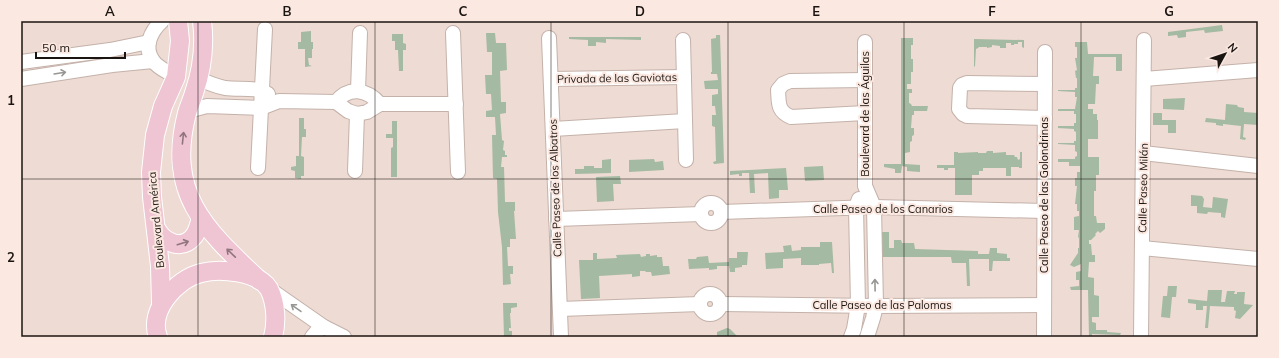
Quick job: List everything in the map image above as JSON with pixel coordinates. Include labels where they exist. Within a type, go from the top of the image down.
[{"type":"main road","name":"Boulevard América","points":[[161,304],[160,266],[152,197],[151,172],[155,135],[163,106],[176,77],[180,41],[178,21]]},
{"type":"main road","points":[[202,21],[203,42],[199,78],[183,131],[182,164],[185,182],[190,199],[201,218],[226,248],[263,284],[274,304],[276,319],[273,337]]},
{"type":"main road","points":[[157,230],[165,240],[174,244],[183,244],[194,237],[201,218]]},
{"type":"main road","points":[[156,335],[156,320],[161,304],[177,286],[186,279],[199,273],[222,270],[242,274],[263,284]]},
{"type":"street","points":[[162,21],[153,31],[149,42],[148,51],[153,60],[161,68],[176,77]]},
{"type":"street","points":[[258,168],[265,29]]},
{"type":"street","points":[[358,91],[360,34]]},
{"type":"street","points":[[453,34],[458,172]]},
{"type":"street","name":"Calle Paseo de los Albatros","points":[[549,38],[561,337]]},
{"type":"street","name":"Privada de las Gaviotas","points":[[683,40],[686,160]]},
{"type":"street","name":"Calle Paseo Milán","points":[[1141,337],[1144,40]]},
{"type":"street","points":[[21,62],[110,50],[149,42]]},
{"type":"street","name":"Boulevard de las Águilas","points":[[864,42],[865,186],[874,207],[876,306],[867,337]]},
{"type":"street","name":"Calle Paseo de las Golondrinas","points":[[1044,337],[1045,52]]},
{"type":"street","points":[[21,78],[153,60]]},
{"type":"street","points":[[1144,79],[1258,70]]},
{"type":"street","name":"Privada de las Gaviotas","points":[[551,79],[684,77]]},
{"type":"street","points":[[199,78],[221,87],[262,90],[279,101]]},
{"type":"street","points":[[865,80],[790,81],[783,84],[778,90],[779,108],[784,114],[790,116],[865,113]]},
{"type":"street","points":[[1045,84],[966,83],[960,88],[959,109],[967,116],[1045,118]]},
{"type":"street","points":[[217,106],[221,87]]},
{"type":"street","points":[[336,102],[346,94],[358,91],[369,94],[380,104]]},
{"type":"street","points":[[188,112],[207,106],[261,108],[279,101],[336,102],[348,111],[357,114],[367,112],[380,104],[456,104]]},
{"type":"street","points":[[355,171],[357,114]]},
{"type":"street","points":[[553,129],[685,121]]},
{"type":"street","points":[[1143,153],[1258,166]]},
{"type":"street","name":"Boulevard de las Águilas","points":[[851,337],[854,329],[858,305],[856,207],[865,186]]},
{"type":"street","name":"Calle Paseo de los Canarios","points":[[556,219],[701,214],[704,221],[712,223],[719,220],[721,212],[856,207],[1044,212]]},
{"type":"street","points":[[1142,248],[1258,259]]},
{"type":"street","points":[[263,284],[324,327],[344,337]]},
{"type":"street","name":"Calle Paseo de las Palomas","points":[[560,309],[700,304],[703,311],[710,314],[717,311],[720,304],[876,306],[1044,305]]},
{"type":"street","points":[[312,337],[317,331],[324,327]]},
{"type":"green space","points":[[1222,25],[1223,31],[1205,33],[1204,30],[1186,32],[1186,37],[1178,38],[1177,35],[1168,36],[1168,32]]},
{"type":"green space","points":[[311,31],[311,42],[313,42],[312,58],[308,58],[309,65],[312,66],[305,67],[305,49],[298,49],[298,42],[301,42],[301,32]]},
{"type":"green space","points":[[486,33],[495,33],[496,43],[506,43],[507,70],[500,71],[501,102],[506,102],[506,113],[500,114],[502,140],[504,141],[503,150],[505,151],[505,155],[507,155],[507,157],[502,157],[501,167],[504,167],[505,202],[515,202],[514,211],[516,239],[510,239],[510,247],[507,247],[508,266],[513,266],[513,274],[510,274],[511,284],[503,285],[497,179],[493,178],[492,135],[496,135],[495,117],[486,117],[486,111],[492,110],[491,94],[486,94],[485,75],[492,75],[492,52],[487,52]]},
{"type":"green space","points":[[392,34],[403,34],[403,43],[406,44],[406,50],[403,50],[403,71],[399,71],[398,50],[395,50],[395,41],[392,41]]},
{"type":"green space","points":[[716,35],[720,35],[724,163],[714,164],[713,162],[716,161],[715,127],[712,126],[712,115],[716,115],[715,106],[712,106],[712,95],[718,94],[718,89],[705,89],[704,81],[718,80],[717,74],[711,74],[711,39],[716,38]]},
{"type":"green space","points":[[569,37],[641,37],[641,40],[606,39],[606,43],[596,42],[596,46],[588,46],[588,40],[569,39]]},
{"type":"green space","points":[[901,38],[913,38],[913,45],[911,45],[911,59],[913,59],[913,72],[911,72],[911,84],[907,84],[907,89],[912,89],[912,93],[909,93],[909,103],[912,106],[928,106],[927,111],[914,111],[914,115],[912,115],[911,128],[914,128],[914,135],[912,136],[912,141],[910,142],[910,152],[905,153],[905,164],[920,165],[920,172],[907,171],[907,167],[902,166],[901,173],[895,173],[895,169],[884,167],[884,164],[901,164]]},
{"type":"green space","points":[[974,39],[1024,40],[1024,48],[1022,47],[1022,42],[1018,42],[1018,44],[1014,45],[1011,45],[1011,43],[1006,43],[1006,48],[1000,48],[1000,46],[992,45],[992,47],[987,48],[979,47],[976,49],[974,67]]},
{"type":"green space","points":[[1075,42],[1087,42],[1088,54],[1122,54],[1122,71],[1116,71],[1116,57],[1094,57],[1093,76],[1099,76],[1099,84],[1096,84],[1095,104],[1088,104],[1088,109],[1093,109],[1093,114],[1097,114],[1098,120],[1098,139],[1088,139],[1088,157],[1099,157],[1099,175],[1096,175],[1096,191],[1094,191],[1094,216],[1096,216],[1097,223],[1105,223],[1105,229],[1100,233],[1098,231],[1091,240],[1089,240],[1092,255],[1095,255],[1095,262],[1089,262],[1088,277],[1094,278],[1094,295],[1099,296],[1099,317],[1092,317],[1092,322],[1096,323],[1096,330],[1107,330],[1107,332],[1121,333],[1120,335],[1092,334],[1092,337],[1089,337],[1088,290],[1071,290],[1070,287],[1079,286],[1079,280],[1076,280],[1076,272],[1081,271],[1081,264],[1074,267],[1070,265],[1078,253],[1079,248],[1079,230],[1074,230],[1074,217],[1079,216],[1077,204],[1075,204],[1077,186],[1075,186],[1075,178],[1077,178],[1077,172],[1080,172],[1080,166],[1069,166],[1069,162],[1058,162],[1058,159],[1075,159],[1077,152],[1075,151],[1075,145],[1058,144],[1074,143],[1074,141],[1076,141],[1076,132],[1074,129],[1058,128],[1058,126],[1074,126],[1074,123],[1076,123],[1076,114],[1074,114],[1074,111],[1058,111],[1058,109],[1075,109],[1077,97],[1075,97],[1075,92],[1058,90],[1075,90],[1075,88],[1077,88],[1075,58],[1077,58],[1077,47],[1075,47]]},
{"type":"green space","points":[[1185,98],[1184,110],[1163,109],[1163,99]]},
{"type":"green space","points":[[1226,104],[1237,105],[1238,107],[1244,108],[1244,112],[1258,113],[1258,125],[1244,124],[1243,137],[1246,138],[1245,140],[1240,139],[1241,126],[1223,124],[1223,126],[1216,125],[1216,123],[1205,122],[1206,118],[1225,120]]},
{"type":"green space","points":[[1153,113],[1162,113],[1162,120],[1176,120],[1176,133],[1168,133],[1168,125],[1153,125]]},
{"type":"green space","points":[[299,118],[304,118],[304,129],[306,129],[306,137],[302,137],[301,156],[304,157],[304,176],[301,176],[301,179],[295,178],[295,171],[291,170],[291,167],[296,166],[296,156],[299,156]]},
{"type":"green space","points":[[392,121],[397,121],[397,177],[391,177],[391,148],[393,147],[393,138],[386,138],[386,134],[392,134]]},
{"type":"green space","points":[[987,151],[993,151],[993,153],[1006,152],[1006,155],[1014,155],[1018,160],[1020,159],[1020,152],[1022,152],[1022,168],[1011,167],[1011,176],[1006,176],[1006,168],[983,168],[983,171],[979,171],[979,175],[972,175],[972,195],[955,195],[955,168],[948,168],[948,170],[944,170],[944,168],[937,168],[937,165],[954,165],[954,152],[986,153]]},
{"type":"green space","points":[[611,159],[611,173],[575,174],[575,169],[584,169],[584,166],[602,168],[602,160]]},
{"type":"green space","points":[[654,159],[655,162],[663,161],[664,170],[629,172],[629,160]]},
{"type":"green space","points":[[823,166],[824,180],[805,181],[804,167]]},
{"type":"green space","points":[[786,168],[788,190],[779,190],[779,198],[769,199],[768,173],[754,174],[755,193],[750,193],[749,173],[742,173],[742,176],[739,176],[739,174],[730,175],[730,171]]},
{"type":"green space","points":[[620,176],[621,184],[613,184],[614,201],[597,202],[596,177]]},
{"type":"green space","points":[[1191,195],[1202,196],[1204,199],[1203,207],[1212,208],[1213,197],[1228,199],[1225,218],[1221,217],[1221,213],[1197,213],[1197,206],[1191,206]]},
{"type":"green space","points":[[879,232],[889,232],[889,248],[894,248],[894,240],[901,240],[902,243],[914,243],[915,249],[978,251],[978,254],[989,254],[990,248],[997,248],[997,253],[1007,254],[1007,258],[1010,258],[1010,261],[993,261],[992,271],[989,271],[989,259],[969,259],[970,286],[967,286],[966,263],[952,263],[951,257],[880,257]]},
{"type":"green space","points":[[820,242],[832,242],[834,273],[832,273],[831,263],[801,265],[801,258],[783,259],[783,268],[766,269],[765,253],[784,252],[783,246],[791,245],[792,251],[801,250],[801,247],[820,247]]},
{"type":"green space","points":[[737,252],[748,252],[747,265],[742,265],[742,267],[735,268],[735,272],[730,272],[729,266],[717,266],[717,269],[709,270],[709,268],[689,269],[688,259],[708,256],[709,263],[729,262],[729,258],[737,258]]},
{"type":"green space","points":[[593,253],[597,253],[597,259],[617,258],[616,255],[640,254],[641,257],[646,256],[646,254],[650,254],[650,256],[657,255],[657,257],[662,257],[663,266],[669,266],[670,274],[652,276],[651,272],[640,271],[640,276],[632,277],[632,274],[599,276],[600,298],[581,299],[579,260],[593,260]]},
{"type":"green space","points":[[1168,286],[1177,286],[1176,297],[1172,297],[1170,318],[1161,317],[1163,296],[1167,296]]},
{"type":"green space","points":[[1208,290],[1222,290],[1221,302],[1225,302],[1227,291],[1235,291],[1234,294],[1237,294],[1237,292],[1245,292],[1244,304],[1253,305],[1240,319],[1235,318],[1236,311],[1234,310],[1234,307],[1210,306],[1208,328],[1205,328],[1207,306],[1203,306],[1203,310],[1196,310],[1196,304],[1188,303],[1188,299],[1207,301]]},
{"type":"green space","points":[[503,303],[517,303],[517,307],[511,308],[510,313],[511,328],[509,328],[509,331],[512,331],[512,337],[504,337]]},
{"type":"green space","points":[[727,328],[738,337],[717,337],[717,332]]}]
